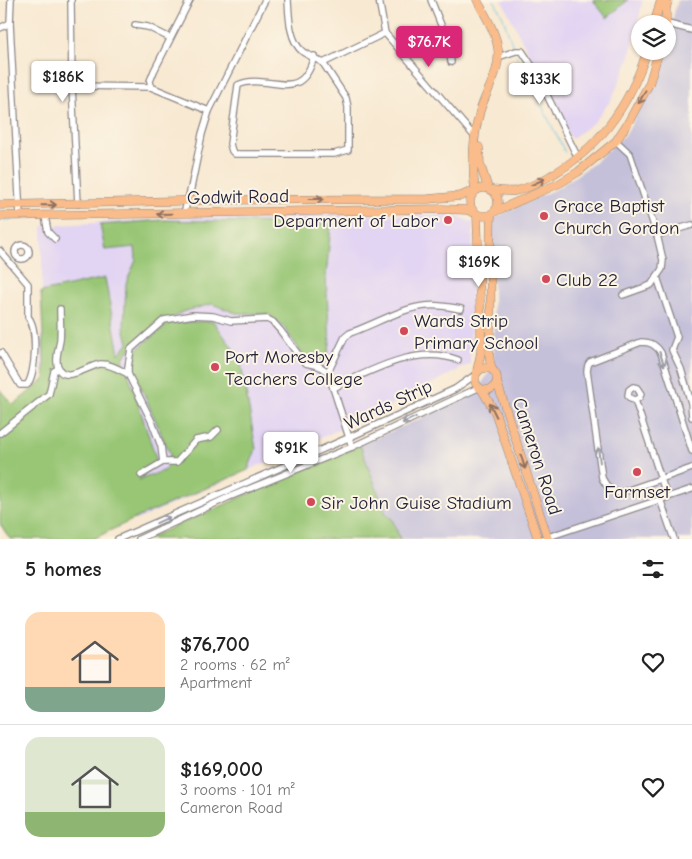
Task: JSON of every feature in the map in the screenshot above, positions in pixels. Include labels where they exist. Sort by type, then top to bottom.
[{"type":"main road","points":[[474,192],[475,136],[480,110],[493,79],[498,57],[495,39],[477,0]]},
{"type":"main road","points":[[656,15],[661,0]]},
{"type":"main road","points":[[666,15],[668,0]]},
{"type":"main road","points":[[475,136],[479,143],[480,164],[490,189],[495,192],[498,200],[493,213],[490,246],[490,331],[488,352],[492,369],[497,376],[492,388],[480,389],[475,383],[481,352],[482,326],[476,214],[470,206],[471,197],[480,188],[490,189],[516,191],[559,171],[578,158],[608,129],[636,82],[644,60]]},
{"type":"main road","points":[[476,214],[485,216],[560,183],[578,172],[616,141],[649,84],[656,60]]},
{"type":"main road","name":"Godwit Road","points":[[0,205],[220,200],[428,199],[456,197],[474,192]]},
{"type":"main road","name":"Godwit Road","points":[[0,216],[443,209],[467,210],[476,214]]},
{"type":"main road","points":[[476,373],[484,367],[492,369]]},
{"type":"main road","name":"Cameron Road","points":[[496,382],[544,538]]},
{"type":"main road","name":"Cameron Road","points":[[480,389],[495,412],[544,538]]},
{"type":"street","points":[[11,0],[10,23],[20,216]]},
{"type":"street","points":[[71,0],[72,86],[78,204]]},
{"type":"street","points":[[151,87],[152,77],[190,0]]},
{"type":"street","points":[[184,213],[209,111],[265,0]]},
{"type":"street","points":[[288,0],[295,43],[303,52],[314,56],[323,63],[346,98],[348,107],[348,150],[334,154],[235,154],[232,152],[230,144],[238,85],[245,82],[297,84],[305,78],[311,69],[314,56]]},
{"type":"street","points":[[379,0],[385,33],[475,136]]},
{"type":"street","points":[[431,0],[447,38],[451,62]]},
{"type":"street","points":[[0,28],[10,23]]},
{"type":"street","points":[[136,25],[148,27],[170,38]]},
{"type":"street","points":[[676,26],[692,30]]},
{"type":"street","points":[[323,63],[385,33]]},
{"type":"street","points":[[498,57],[522,51],[534,69],[578,158]]},
{"type":"street","points":[[72,86],[151,87],[209,111]]},
{"type":"street","points":[[616,141],[630,154],[657,235],[663,260],[662,270],[650,285],[623,295]]},
{"type":"street","points":[[45,216],[48,232],[55,239]]},
{"type":"street","points":[[657,235],[692,225]]},
{"type":"street","points":[[10,262],[15,256],[14,252],[20,245],[25,246],[29,251],[26,262],[15,256]]},
{"type":"street","points":[[0,251],[28,284],[28,317],[32,321],[34,336],[34,363],[31,380],[27,385],[20,385],[1,353]]},
{"type":"street","points":[[657,277],[677,337],[672,350],[692,403],[692,417]]},
{"type":"street","points":[[328,372],[345,337],[350,333],[412,308],[442,306],[461,309]]},
{"type":"street","points":[[60,309],[60,339],[57,362],[59,368],[64,373],[74,374],[95,365],[103,364],[128,374]]},
{"type":"street","points":[[163,462],[161,446],[152,422],[128,374],[130,349],[164,320],[193,315],[213,316],[231,321],[267,320],[273,322],[306,363],[320,366],[328,372],[352,447]]},
{"type":"street","points":[[692,451],[661,353],[656,346],[648,342],[641,342],[590,362],[587,371],[602,478],[607,487],[613,492],[620,493],[692,468]]},
{"type":"street","points":[[333,388],[397,361],[423,354],[444,355],[458,360]]},
{"type":"street","points":[[0,433],[49,394],[54,371],[59,368]]},
{"type":"street","name":"Wards Strip","points":[[118,539],[314,454],[455,389],[466,383],[476,373]]},
{"type":"street","name":"Wards Strip","points":[[139,539],[229,497],[352,447],[480,389]]},
{"type":"street","points":[[635,400],[667,497]]},
{"type":"street","points":[[140,475],[163,462],[177,462],[187,453],[196,440],[211,437],[218,430]]},
{"type":"street","points":[[307,439],[314,454]]},
{"type":"street","points":[[544,538],[692,489]]},
{"type":"street","points":[[660,499],[674,539]]},
{"type":"shaded area","points":[[502,0],[643,0],[640,15],[631,15],[631,51],[629,60],[611,100],[594,122],[571,139]]},
{"type":"shaded area","points":[[678,0],[692,0],[692,539],[395,539],[360,445],[475,395],[494,364],[492,219],[558,188],[593,164],[627,133],[654,80],[660,60],[676,60],[676,15],[674,15]]},
{"type":"shaded area","name":"Port Moresby Teachers College","points":[[242,214],[456,215],[473,223],[470,364],[369,416],[135,521],[112,465],[45,365],[42,375],[42,226]]},
{"type":"green space","points":[[593,0],[628,0],[607,18]]},
{"type":"green space","name":"Port Moresby Teachers College","points":[[163,220],[331,224],[326,277],[330,344],[326,362],[303,355],[283,326],[267,314],[236,313],[212,304],[182,312],[139,338],[123,358],[157,461],[139,480],[165,470],[170,454],[134,371],[135,351],[169,323],[213,321],[240,358],[256,449],[248,470],[93,539],[10,539],[0,524],[0,390],[13,405],[45,379],[41,292],[105,278],[119,354],[128,343],[124,327],[126,283],[136,260],[135,247],[105,250],[100,225]]},
{"type":"green space","name":"Sir John Guise Stadium","points":[[360,445],[386,514],[392,519],[400,539],[146,539]]},
{"type":"waterway","points":[[494,0],[503,17],[513,47]]},
{"type":"waterway","points":[[516,55],[565,152]]},
{"type":"waterway","points":[[0,220],[13,220]]},
{"type":"place","name":"Grace Baptist Church Gordon","points":[[544,216]]},
{"type":"place","name":"Deparment of Labor","points":[[448,220]]},
{"type":"place","name":"Club 22","points":[[546,279]]},
{"type":"place","name":"Wards Strip Primary School","points":[[404,331]]},
{"type":"place","name":"Port Moresby Teachers College","points":[[215,367]]},
{"type":"place","name":"Farmset","points":[[637,472]]},
{"type":"place","name":"Sir John Guise Stadium","points":[[311,502]]}]
